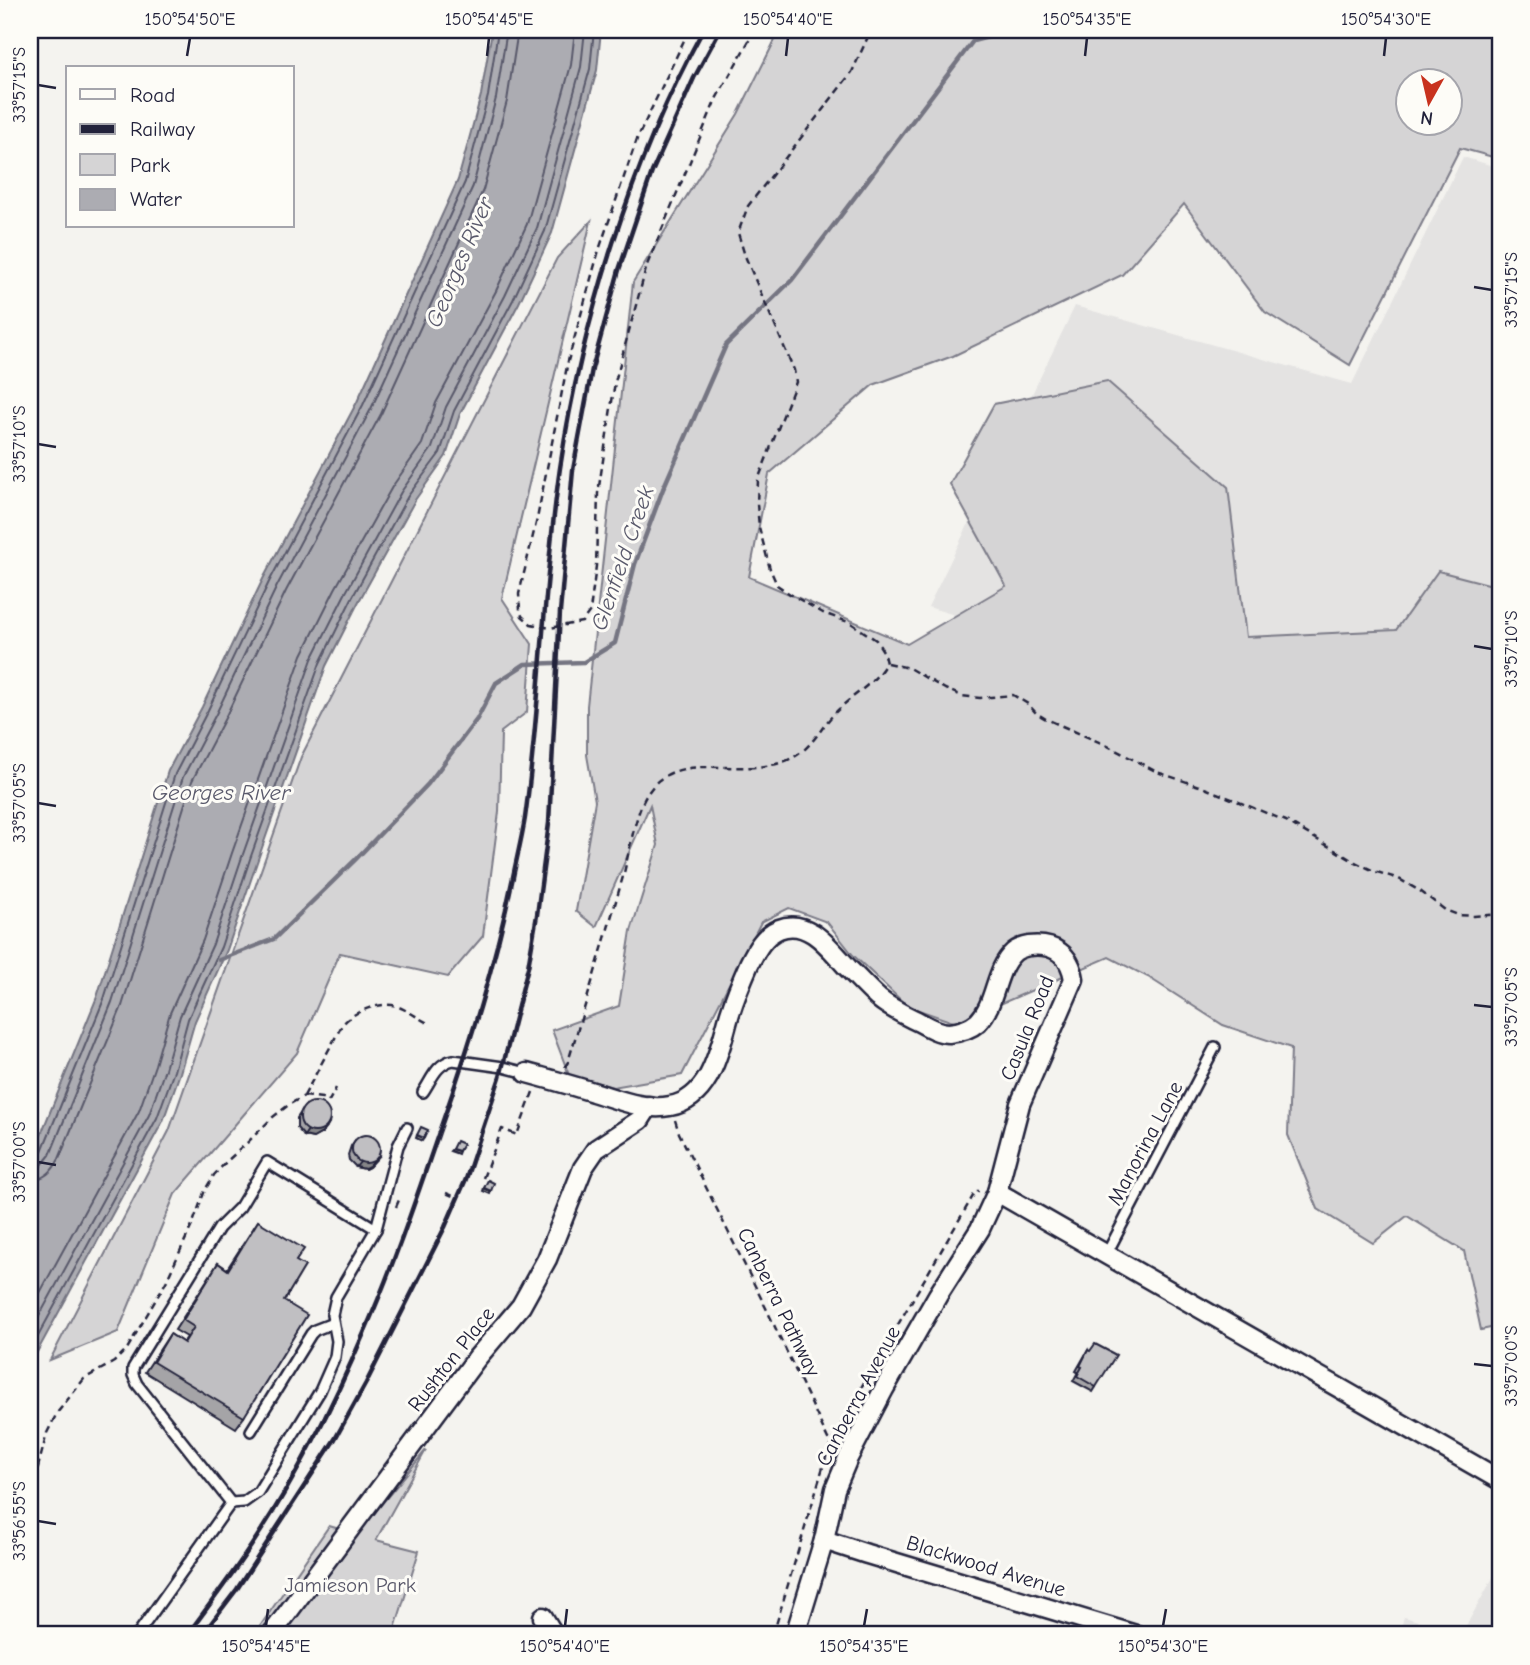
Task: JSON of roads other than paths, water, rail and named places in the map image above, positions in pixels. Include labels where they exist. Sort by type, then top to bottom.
[{"type":"street","name":"Casula Road","points":[[649,1106],[671,1106],[689,1098],[701,1087],[712,1072],[730,1012],[748,966],[761,943],[779,929],[801,928],[814,933],[880,999],[901,1014],[943,1033],[967,1029],[977,1022],[985,1012],[1001,972],[1012,954],[1020,948],[1042,945],[1066,957],[1072,967],[1073,979],[1020,1104],[997,1192]]},
{"type":"street","points":[[531,1080],[649,1106]]},
{"type":"street","name":"Rushton Place","points":[[271,1635],[477,1358],[521,1306],[547,1258],[583,1168],[596,1149],[640,1120],[649,1106]]},
{"type":"street","points":[[997,1192],[1500,1480]]},
{"type":"street","name":"Canberra Avenue","points":[[795,1635],[824,1540],[835,1489],[848,1458],[938,1295],[980,1229],[997,1192]]},
{"type":"street","name":"Blackwood Avenue","points":[[824,1540],[1136,1635]]},
{"type":"street","points":[[543,1617],[554,1635]]},
{"type":"lane","name":"Manorina Lane","points":[[1106,1255],[1215,1047]]},
{"type":"lane","points":[[423,1092],[438,1067],[453,1060],[503,1067],[531,1080]]},
{"type":"lane","points":[[231,1503],[244,1502],[258,1492],[320,1391],[337,1349],[332,1315],[337,1297],[376,1229],[398,1146],[407,1128]]},
{"type":"lane","points":[[231,1503],[137,1384],[133,1368],[219,1228],[240,1207],[267,1162],[376,1229]]},
{"type":"lane","points":[[251,1431],[311,1334],[333,1323]]},
{"type":"lane","points":[[137,1635],[231,1503]]},
{"type":"water","name":"Georges River","points":[[492,30],[601,30],[597,70],[552,233],[519,303],[460,414],[446,456],[415,500],[326,666],[227,950],[195,1021],[163,1121],[36,1354],[30,1360],[30,1158],[97,997],[168,771],[263,579],[357,402],[458,180],[481,95]]},
{"type":"waterway","name":"Glenfield Creek","points":[[219,960],[274,939],[355,860],[428,784],[477,719],[496,683],[525,664],[584,662],[615,643],[635,564],[663,489],[726,345],[792,280],[973,41],[1015,30]]},
{"type":"railway","points":[[187,1635],[272,1513],[341,1385],[394,1258],[471,1037],[498,942],[525,818],[554,512],[582,356],[596,299],[632,187],[677,80],[703,30]]},
{"type":"railway","points":[[202,1635],[237,1589],[335,1439],[366,1383],[445,1227],[466,1179],[500,1077],[528,967],[549,823],[560,612],[573,470],[592,369],[619,270],[652,172],[694,78],[720,30]]},
{"type":"park label","name":"Jamieson Park","points":[[350,1585]]}]
